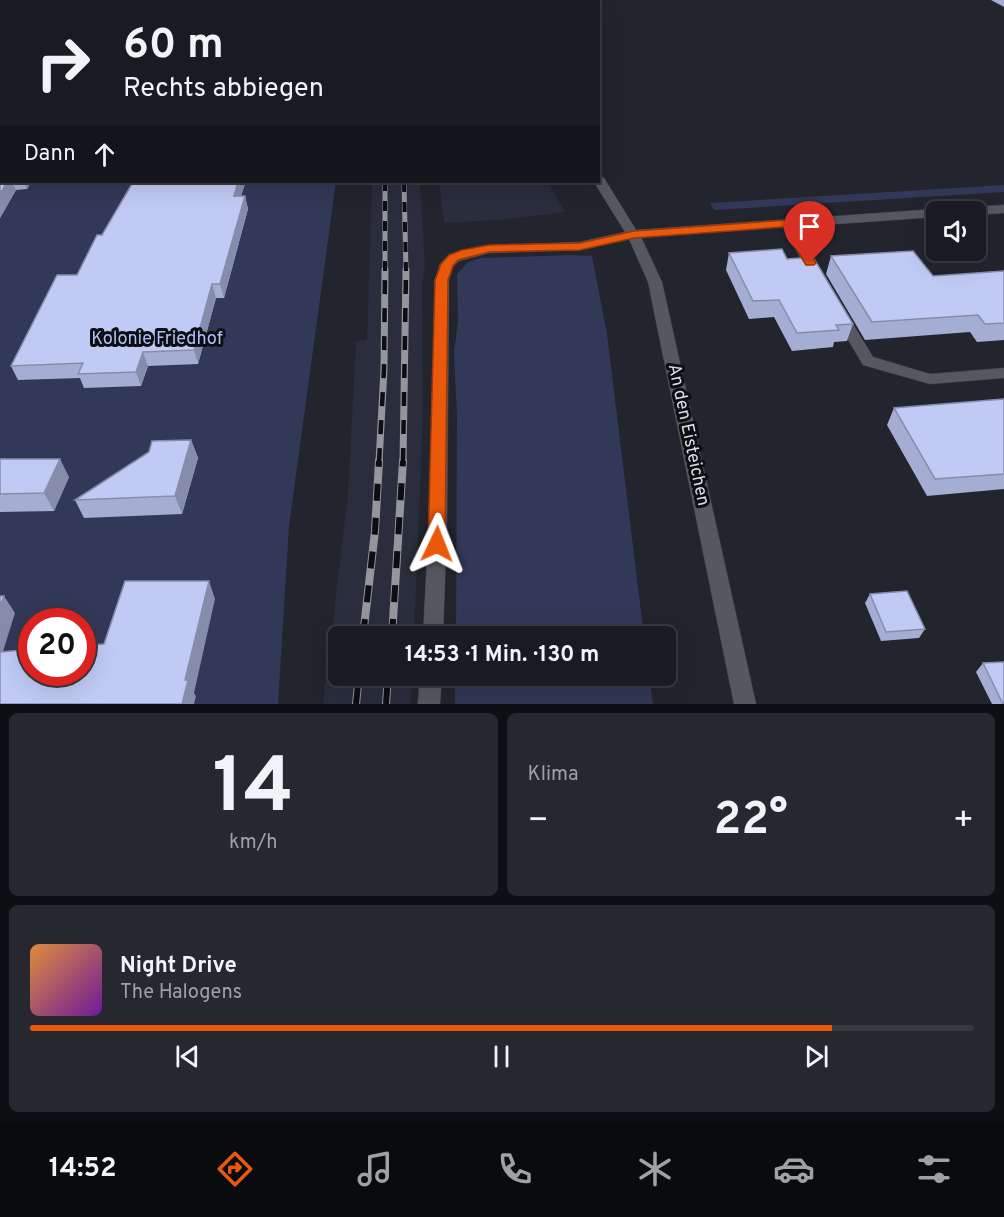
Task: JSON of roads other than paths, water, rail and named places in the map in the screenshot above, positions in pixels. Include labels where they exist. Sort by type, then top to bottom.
[{"type":"street","name":"An den Eisteichen","points":[[600,181],[634,234],[649,263],[655,282],[745,704]]},
{"type":"street","points":[[986,210],[1004,209]]},
{"type":"street","points":[[433,626],[443,272],[454,258],[473,251],[580,246],[634,234],[926,214]]},
{"type":"street","points":[[787,223],[868,361],[930,379],[1004,373]]},
{"type":"street","points":[[429,704],[430,686]]},
{"type":"railway","points":[[385,183],[385,270]]},
{"type":"railway","points":[[404,183],[406,271]]},
{"type":"railway","points":[[379,462],[384,369],[385,270]]},
{"type":"railway","points":[[403,462],[406,271]]},
{"type":"railway","points":[[364,626],[375,531],[379,461]]},
{"type":"railway","points":[[393,626],[403,461]]},
{"type":"railway","points":[[356,704],[358,686]]},
{"type":"railway","points":[[386,704],[387,686]]},
{"type":"park label","name":"Kolonie Friedhof","points":[[157,339]]}]
